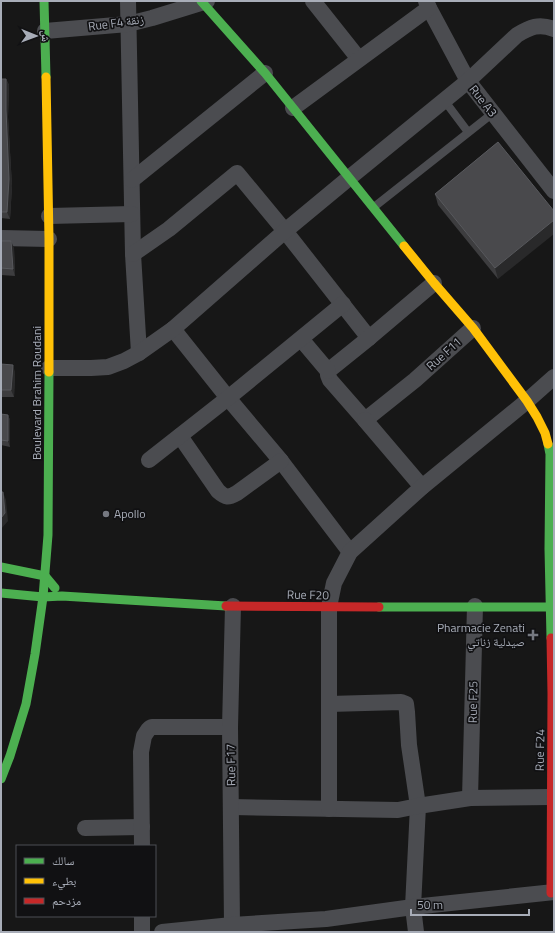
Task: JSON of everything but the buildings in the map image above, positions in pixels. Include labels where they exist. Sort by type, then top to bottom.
[{"type":"street","name":"Boulevard Brahim Roudani","points":[[1,779],[10,756],[26,704],[44,597],[48,535],[49,216],[44,1]]},
{"type":"street","points":[[128,1],[133,254],[140,353]]},
{"type":"street","points":[[313,1],[359,59]]},
{"type":"street","name":"Rue F4 زنقة","points":[[45,31],[128,24],[203,2]]},
{"type":"street","name":"Rue F24","points":[[203,2],[265,73],[434,283],[473,328],[527,401],[545,433],[550,454],[549,549],[553,607],[551,797],[553,824],[553,892]]},
{"type":"street","points":[[293,108],[359,59],[427,4]]},
{"type":"street","name":"Rue A3","points":[[427,4],[468,81],[554,191]]},
{"type":"street","points":[[49,368],[108,367],[140,353],[173,329],[285,231],[468,81],[517,35],[526,29],[537,26],[547,26],[554,29]]},
{"type":"street","points":[[132,180],[265,73]]},
{"type":"street","points":[[133,254],[169,229],[237,173],[285,231],[369,338]]},
{"type":"street","points":[[49,216],[132,214]]},
{"type":"street","points":[[1,238],[49,240]]},
{"type":"street","points":[[328,371],[434,283]]},
{"type":"street","points":[[149,460],[343,304]]},
{"type":"street","name":"Rue F11","points":[[365,420],[415,380],[473,328]]},
{"type":"street","points":[[173,329],[281,461],[350,552]]},
{"type":"street","points":[[301,339],[328,371],[330,380],[422,487]]},
{"type":"street","points":[[329,809],[329,607],[334,583],[350,552],[422,487],[554,377]]},
{"type":"street","points":[[180,436],[223,496],[229,497],[237,494],[281,461]]},
{"type":"street","points":[[1,567],[45,576],[62,596]]},
{"type":"street","name":"Rue F20","points":[[1,593],[44,597],[62,596],[233,606],[553,607]]},
{"type":"street","name":"Rue F17","points":[[232,925],[230,727],[233,606]]},
{"type":"street","name":"Rue F25","points":[[470,798],[475,606]]},
{"type":"street","points":[[329,704],[401,702],[406,704],[409,745],[418,806],[413,907],[416,932]]},
{"type":"street","points":[[142,845],[141,752],[144,736],[148,730],[152,727],[164,726],[230,727]]},
{"type":"street","points":[[232,807],[398,810],[470,798],[551,797]]},
{"type":"street","points":[[85,828],[142,827]]},
{"type":"street","points":[[162,932],[232,925],[327,925],[413,907],[553,892]]},
{"type":"street","points":[[142,917],[142,932]]},
{"type":"lane","points":[[444,100],[468,132]]},
{"type":"lane","points":[[373,207],[493,113]]},
{"type":"traffic: fast","points":[[44,1],[46,77]]},
{"type":"traffic: fast","points":[[201,1],[265,73],[404,246]]},
{"type":"traffic: fast","points":[[1,779],[10,756],[26,704],[43,597],[48,535],[49,372]]},
{"type":"traffic: fast","points":[[548,444],[550,454],[549,549],[551,638]]},
{"type":"traffic: fast","points":[[1,567],[45,576],[55,588]]},
{"type":"traffic: fast","points":[[1,593],[43,597],[62,596],[226,606]]},
{"type":"traffic: fast","points":[[379,607],[554,607]]},
{"type":"traffic: slow","points":[[46,77],[49,239],[49,372]]},
{"type":"traffic: slow","points":[[404,246],[473,328],[527,401],[545,433],[548,444]]},
{"type":"traffic: jam","points":[[226,606],[379,607]]},
{"type":"traffic: jam","points":[[551,638],[551,893]]},
{"type":"place","name":"Apollo","points":[[106,514]]},
{"type":"place","name":"Pharmacie Zenati صيدلية زناتي","points":[[533,635]]}]
